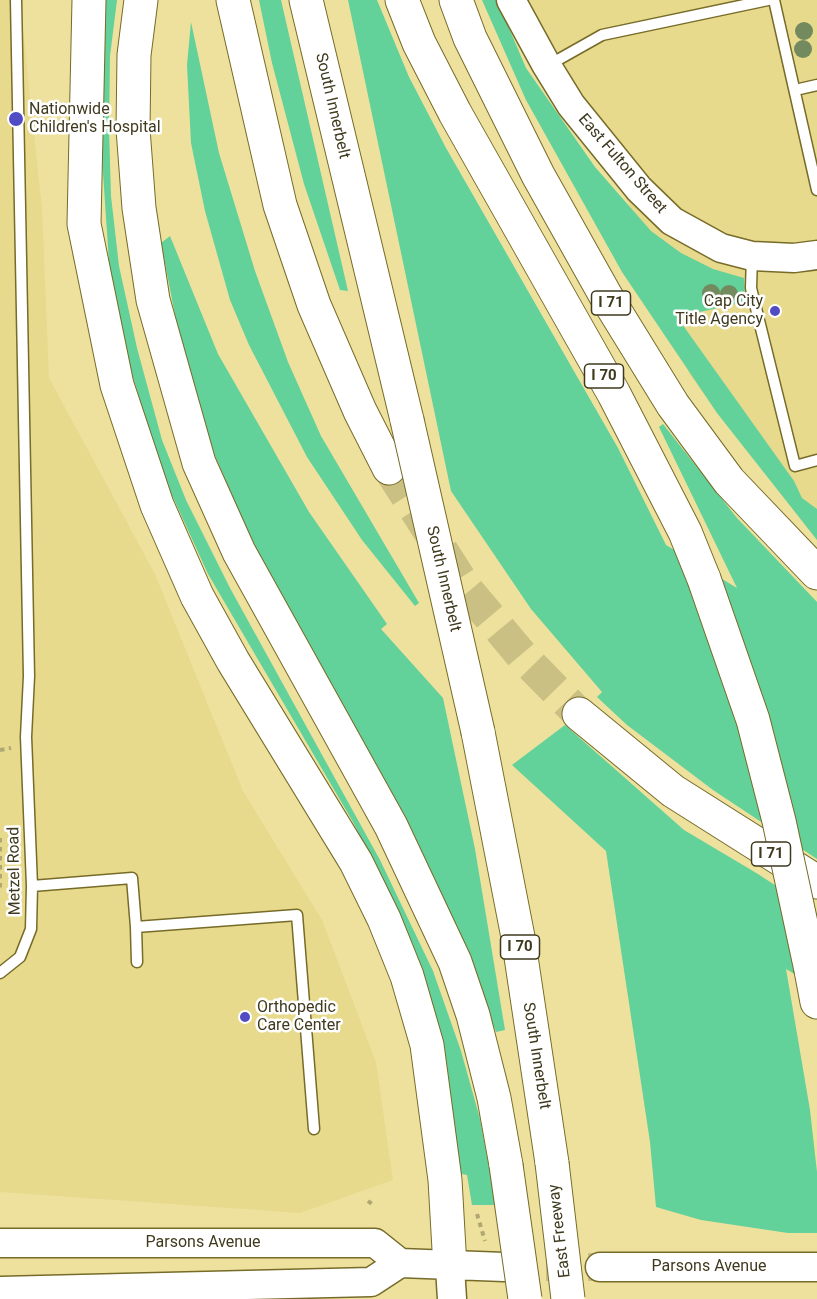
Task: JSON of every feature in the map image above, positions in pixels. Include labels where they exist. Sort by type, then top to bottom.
[{"type":"highway","points":[[89,0],[84,224],[117,385],[157,505],[198,596],[233,661],[356,862],[384,919],[407,976],[427,1045],[445,1180],[450,1267]]},
{"type":"highway","points":[[141,0],[134,55],[133,129],[139,208],[153,300],[199,463],[239,552],[390,826],[455,962],[473,1015],[492,1088],[506,1165],[525,1299]]},
{"type":"highway","points":[[233,0],[280,205],[314,304],[360,411],[389,468]]},
{"type":"highway","name":"South Innerbelt","points":[[306,0],[407,420],[478,732],[518,937],[552,1163]]},
{"type":"highway","name":"I 70","points":[[402,0],[419,43],[455,112],[614,394],[685,532],[704,579],[753,720],[779,821],[817,1002]]},
{"type":"highway","name":"I 71","points":[[456,0],[470,38],[538,175],[608,298],[673,405],[729,481],[817,573]]},
{"type":"highway","name":"I 71","points":[[579,714],[673,791],[817,882]]},
{"type":"highway","name":"East Freeway","points":[[552,1163],[568,1299]]},
{"type":"street","name":"East Fulton Street","points":[[512,0],[547,66],[603,147],[639,189],[672,221],[721,248],[752,256],[794,258],[817,255]]},
{"type":"street","name":"Parsons Avenue","points":[[0,1243],[375,1243],[400,1263]]},
{"type":"street","points":[[0,1291],[371,1282],[400,1263],[450,1267],[504,1267]]},
{"type":"street","points":[[450,1267],[452,1299]]},
{"type":"street","name":"Parsons Avenue","points":[[600,1267],[817,1267]]},
{"type":"lane","name":"Metzel Road","points":[[0,973],[20,957],[31,929],[33,886],[26,737],[28,664],[16,0]]},
{"type":"lane","points":[[547,66],[602,35],[768,0]]},
{"type":"lane","points":[[774,0],[795,90],[811,140],[817,187]]},
{"type":"lane","points":[[795,90],[817,85]]},
{"type":"lane","points":[[752,256],[751,288],[795,466],[817,460]]},
{"type":"lane","points":[[33,886],[132,879],[137,962]]},
{"type":"lane","points":[[136,927],[297,915],[314,1129]]},
{"type":"path","points":[[0,750],[8,748]]},
{"type":"path","points":[[0,838],[0,892]]},
{"type":"shaded area","points":[[0,0],[20,0],[42,209],[49,378],[155,574],[243,791],[322,920],[376,1062],[393,1180],[300,1213],[0,1192]]},
{"type":"shaded area","points":[[511,0],[817,0],[817,527],[746,450],[689,374],[639,227],[603,147]]},
{"type":"green space","points":[[105,0],[117,0],[110,56],[109,128],[111,196],[119,266],[137,348],[162,440],[186,500],[230,588],[380,860],[433,971],[461,1051],[480,1119],[496,1205],[472,1205],[467,1175],[457,1173],[392,901],[353,822],[208,574],[171,493],[146,421],[128,360],[109,262],[102,158]]},
{"type":"green space","points":[[259,0],[281,0],[348,291],[340,290],[304,184],[272,63]]},
{"type":"green space","points":[[348,0],[377,0],[409,77],[446,148],[618,448],[666,545],[737,588],[659,427],[663,424],[737,518],[817,602],[817,859],[713,790],[627,725],[597,697],[602,692],[531,609],[451,491]]},
{"type":"green space","points":[[482,0],[497,0],[526,68],[595,167],[651,231],[681,253],[713,269],[744,278],[745,302],[677,317],[794,481],[802,498],[817,509],[817,540],[717,413],[622,272],[526,100]]},
{"type":"green space","points":[[191,22],[219,153],[255,271],[288,362],[321,436],[419,603],[415,606],[362,540],[307,457],[249,345],[230,300],[205,211],[191,143],[187,65]]},
{"type":"green space","points":[[170,236],[218,354],[309,512],[387,624],[381,629],[443,698],[475,849],[505,1030],[496,1032],[455,925],[393,800],[250,537],[206,435],[185,366],[161,243]]},
{"type":"green space","points":[[565,725],[684,830],[758,874],[817,913],[817,987],[786,969],[810,1110],[817,1172],[817,1233],[788,1233],[701,1220],[656,1207],[650,1142],[606,851],[512,765]]},
{"type":"tunnel","points":[[389,468],[467,590],[524,658],[579,714]]},
{"type":"tunnel","points":[[504,1267],[600,1267]]},
{"type":"place","name":"Nationwide Children's Hospital","points":[[16,119]]},
{"type":"place","name":"Cap City Title Agency","points":[[775,311]]},
{"type":"place","name":"Orthopedic Care Center","points":[[245,1017]]}]
